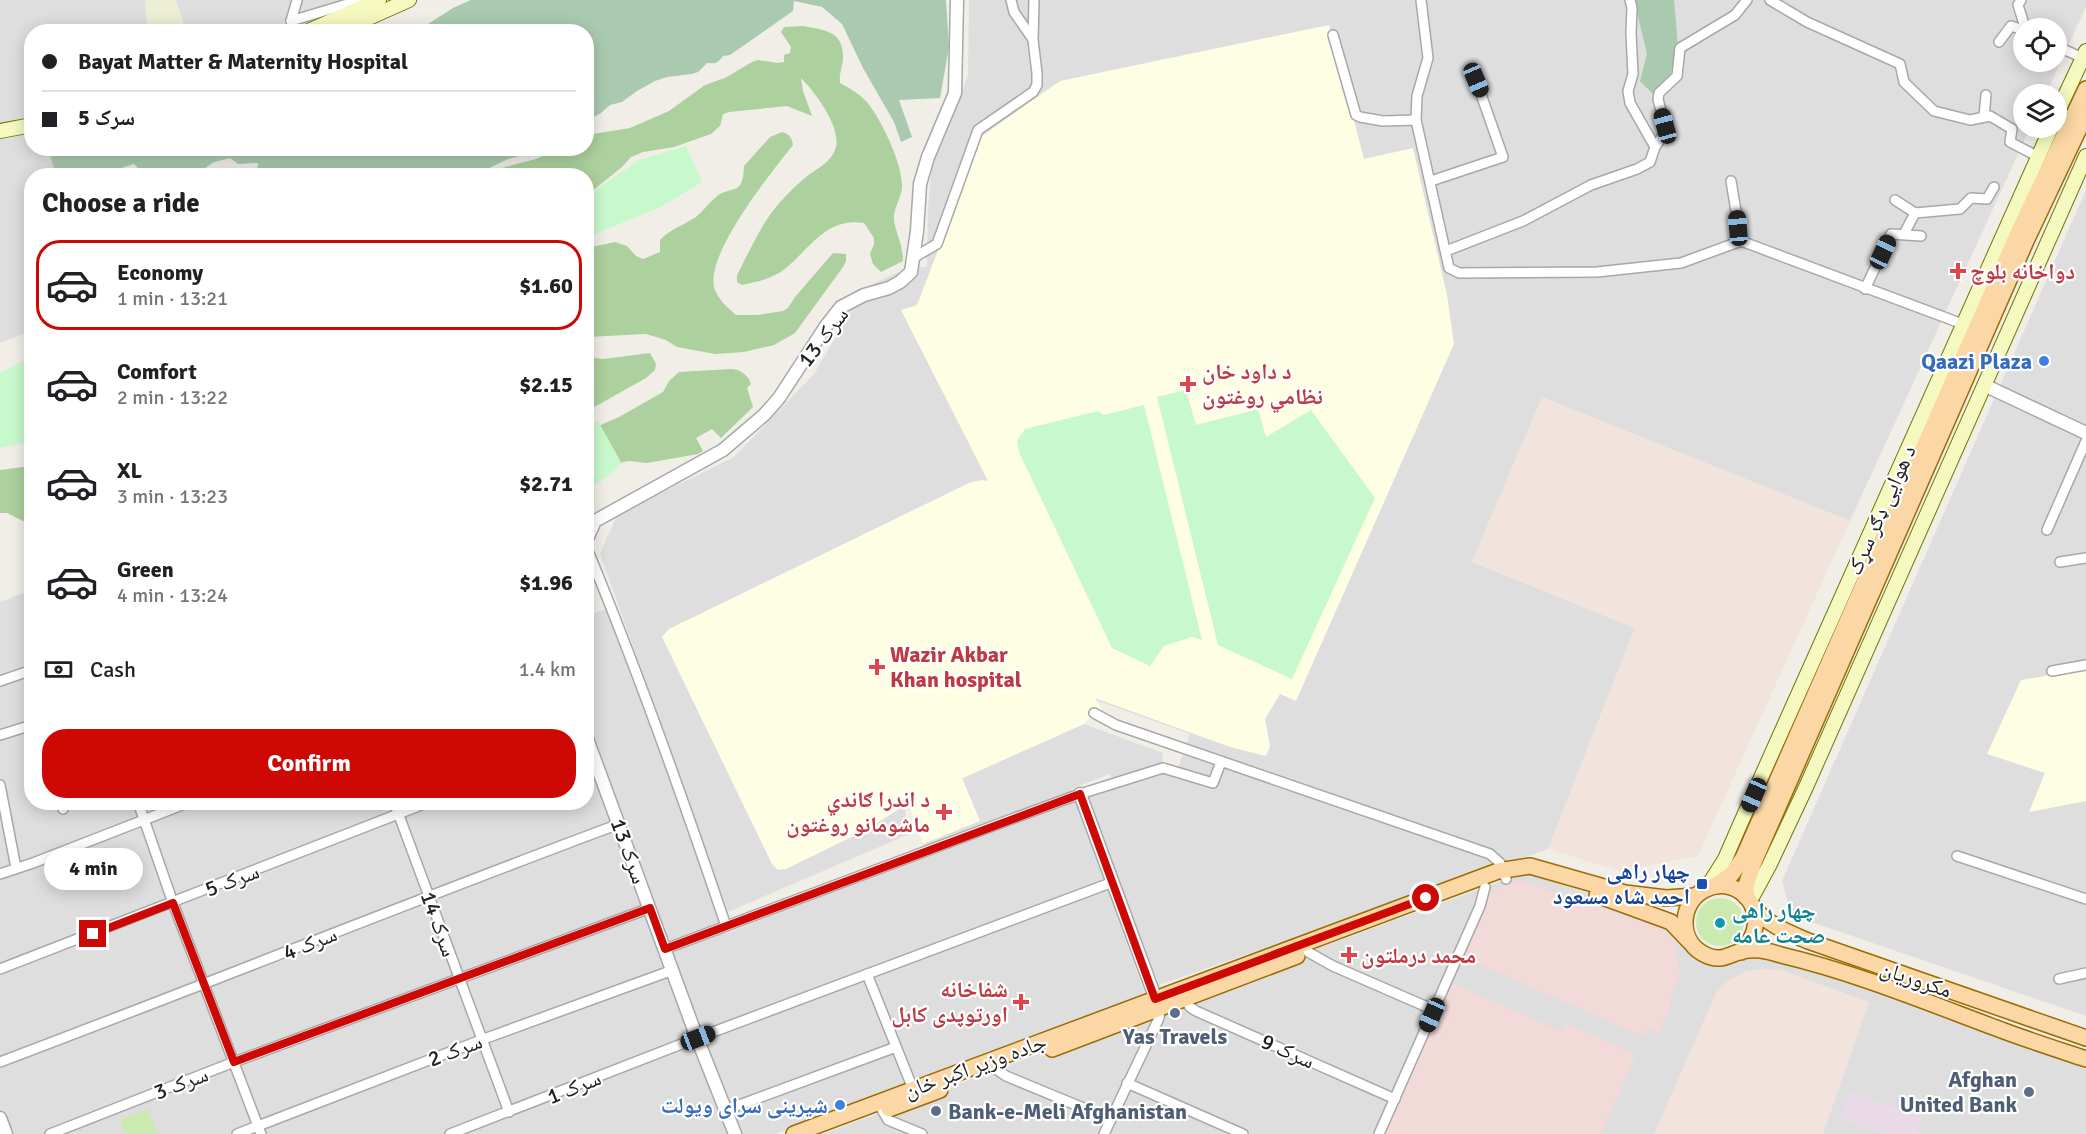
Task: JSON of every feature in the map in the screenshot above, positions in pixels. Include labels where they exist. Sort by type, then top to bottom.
[{"type":"main road","points":[[339,24],[379,0]]},
{"type":"main road","points":[[340,24],[409,0]]},
{"type":"main road","points":[[2067,91],[2084,55]]},
{"type":"main road","points":[[1969,327],[2018,233],[2086,89]]},
{"type":"main road","points":[[1740,952],[1750,943],[1755,932],[1757,919],[1746,885],[1754,862],[2026,241],[2086,114]]},
{"type":"main road","points":[[0,126],[24,123]]},
{"type":"main road","points":[[0,131],[24,124]]},
{"type":"main road","points":[[1689,941],[1684,917],[1688,906],[1705,891],[1732,874],[1743,858],[1969,327],[2046,138]]},
{"type":"main road","name":"د هوایی ډګر سړک","points":[[1750,902],[1769,866],[1877,628],[2086,156]]},
{"type":"main road","points":[[823,1134],[880,1107],[1530,866],[1625,893],[1666,898],[1726,886],[1737,890],[1750,902]]},
{"type":"main road","points":[[1306,948],[1485,887],[1504,875],[1533,875],[1671,922],[1703,954],[1712,957],[1722,958],[1749,950],[1804,960],[2086,1059]]},
{"type":"main road","name":"مکروریان","points":[[1750,902],[1762,918],[1808,941],[2086,1038]]},
{"type":"main road","name":"جاده وزیر اکبر خان","points":[[794,1134],[880,1107],[913,1089],[993,1065]]},
{"type":"street","points":[[297,0],[291,21],[361,0]]},
{"type":"street","name":"سرک 13","points":[[594,523],[723,450],[764,416],[779,398],[841,307],[864,295],[889,288],[911,272],[920,184],[928,158],[955,93],[957,0]]},
{"type":"street","points":[[1011,0],[1014,12],[1033,40]]},
{"type":"street","points":[[913,258],[936,244],[978,130],[1033,92],[1037,85],[1033,40],[1034,0]]},
{"type":"street","points":[[1421,0],[1428,58],[1417,96],[1416,120],[1449,268],[1460,273],[1597,272],[1681,263],[1741,241],[1969,327]]},
{"type":"street","points":[[1630,0],[1634,74],[1628,91],[1630,103],[1655,147]]},
{"type":"street","points":[[1446,251],[1523,221],[1591,185],[1637,170],[1650,162],[1655,147],[1666,131],[1658,99],[1659,93],[1677,76],[1680,48],[1736,15],[1747,0]]},
{"type":"street","points":[[1770,0],[1807,22],[1899,64],[1904,82],[1934,111],[1970,120],[1990,116],[2012,129],[2010,142],[2037,156]]},
{"type":"street","points":[[2021,0],[2018,5],[2022,18]]},
{"type":"street","points":[[326,9],[336,24]]},
{"type":"street","points":[[2000,42],[2011,26],[2013,27]]},
{"type":"street","points":[[1333,35],[1356,115],[1383,121],[1416,120]]},
{"type":"street","points":[[2067,50],[2084,55]]},
{"type":"street","points":[[1431,181],[1503,157],[1476,80]]},
{"type":"street","points":[[1984,116],[1986,95]]},
{"type":"street","points":[[1731,181],[1741,241]]},
{"type":"street","points":[[1895,200],[1915,213],[1962,208],[1971,198],[1987,199],[1994,187]]},
{"type":"street","points":[[1904,234],[1915,213]]},
{"type":"street","points":[[1865,289],[1891,234],[1921,236]]},
{"type":"street","points":[[1984,385],[2086,433]]},
{"type":"street","points":[[2047,530],[2086,441]]},
{"type":"street","points":[[2060,562],[2086,558]]},
{"type":"street","points":[[594,565],[664,744],[726,926]]},
{"type":"street","points":[[2052,671],[2086,665]]},
{"type":"street","points":[[0,681],[24,673]]},
{"type":"street","points":[[1095,713],[1116,725],[1490,854],[1500,863],[1504,875]]},
{"type":"street","points":[[0,735],[24,727]]},
{"type":"street","name":"سرک 13","points":[[594,758],[735,1134]]},
{"type":"street","points":[[665,949],[1080,794],[1163,768],[1213,783],[1221,762]]},
{"type":"street","points":[[0,785],[16,868]]},
{"type":"street","points":[[1080,794],[1158,1004],[1159,1018],[1104,1134]]},
{"type":"street","points":[[141,810],[173,903],[260,1130]]},
{"type":"street","points":[[0,874],[170,810]]},
{"type":"street","name":"سرک 14","points":[[397,810],[509,1112]]},
{"type":"street","name":"سرک 5","points":[[0,969],[409,810]]},
{"type":"street","name":"سرک 4","points":[[0,1062],[429,895],[619,824]]},
{"type":"street","points":[[1957,856],[2086,899]]},
{"type":"street","name":"سرک 1","points":[[450,1134],[1113,882]]},
{"type":"street","points":[[1379,1134],[1480,906],[1485,887]]},
{"type":"street","name":"سرک 3","points":[[50,1134],[234,1062],[650,908]]},
{"type":"street","points":[[1306,948],[1333,966],[1434,1010]]},
{"type":"street","name":"سرک 2","points":[[237,1134],[260,1130],[481,1040],[673,970]]},
{"type":"street","points":[[2059,979],[2086,973]]},
{"type":"street","points":[[867,974],[913,1089]]},
{"type":"street","name":"سرک 9","points":[[1182,994],[1196,1011],[1395,1099]]},
{"type":"street","points":[[726,1110],[896,1047]]},
{"type":"street","points":[[993,1065],[1110,1119]]},
{"type":"street","points":[[1127,1083],[1243,1134]]},
{"type":"street","points":[[880,1107],[888,1120],[922,1134]]},
{"type":"street","points":[[0,1118],[6,1134]]},
{"type":"shaded area","points":[[0,0],[354,0],[283,24],[24,24],[24,156],[50,156],[54,168],[24,168],[24,334],[0,343]]},
{"type":"shaded area","points":[[145,0],[176,0],[184,24],[147,24]]},
{"type":"shaded area","points":[[471,0],[946,0],[949,47],[940,98],[899,100],[912,137],[901,142],[894,122],[863,68],[842,24],[822,7],[794,1],[793,11],[730,55],[723,56],[716,63],[707,63],[698,72],[655,81],[622,102],[610,105],[594,117],[594,24],[428,24]]},
{"type":"shaded area","points":[[969,0],[2086,0],[2086,7],[2067,48],[2067,18],[2013,18],[2013,72],[2056,72],[2051,84],[2013,84],[2013,138],[2025,138],[1850,521],[1542,398],[1472,562],[1635,628],[1548,849],[1159,985],[1088,797],[1178,768],[1190,734],[1065,689],[904,789],[907,835],[728,912],[600,554],[617,515],[734,457],[814,374],[864,288],[896,273],[927,266],[928,207],[932,169],[968,76]]},
{"type":"shaded area","points":[[1634,0],[1674,0],[1678,46],[1670,76],[1653,94],[1640,81],[1647,54]]},
{"type":"shaded area","name":"د داود خان نظامي روغتون","points":[[1329,25],[1364,159],[1413,148],[1447,295],[1454,344],[1296,701],[1280,694],[1265,719],[1270,746],[1266,756],[1230,747],[1095,698],[1102,710],[1094,713],[1084,724],[962,778],[980,821],[923,844],[908,803],[868,829],[786,869],[778,870],[772,864],[662,637],[669,629],[969,483],[988,481],[901,310],[917,305],[982,136],[1060,81]]},
{"type":"shaded area","points":[[50,156],[520,156],[489,168],[257,168],[258,163],[238,164],[230,158],[214,162],[205,168],[138,168],[134,164],[122,168],[54,168]]},
{"type":"shaded area","points":[[2086,190],[2086,1016],[1791,915],[1782,881]]},
{"type":"shaded area","points":[[1542,397],[1850,521],[1698,856],[1619,871],[1548,849],[1635,628],[1472,562]]},
{"type":"shaded area","points":[[24,593],[24,810],[594,810],[594,613],[607,608],[669,762],[726,934],[921,856],[923,844],[908,803],[1084,724],[1163,753],[1162,762],[1113,781],[1110,774],[1071,789],[1145,994],[776,1134],[0,1134],[0,602]]},
{"type":"shaded area","points":[[2086,669],[2086,801],[2029,812],[2045,773],[1987,754],[2021,680]]},
{"type":"shaded area","points":[[1533,875],[1660,917],[1703,954],[1749,950],[2086,1059],[2086,1134],[823,1134],[1308,952],[1501,881]]},
{"type":"shaded area","points":[[1520,880],[1659,927],[1675,939],[1680,977],[1670,999],[1670,1008],[1658,1033],[1648,1028],[1644,1037],[1463,957],[1492,891]]},
{"type":"shaded area","points":[[1781,970],[1869,1002],[1823,1134],[1654,1134],[1716,993],[1728,981],[1747,971]]},
{"type":"shaded area","points":[[1451,983],[1561,1031],[1566,1023],[1636,1054],[1601,1134],[1384,1134]]},
{"type":"shaded area","points":[[1849,1092],[1923,1117],[1917,1134],[1883,1134],[1840,1119]]},
{"type":"green space","points":[[803,26],[826,31],[837,37],[843,59],[840,83],[867,102],[885,131],[901,178],[902,188],[894,220],[903,261],[881,272],[873,264],[870,254],[874,238],[864,223],[851,222],[820,235],[786,268],[776,274],[742,285],[737,282],[737,275],[768,218],[792,189],[827,161],[836,145],[836,135],[828,113],[801,78],[812,116],[787,106],[723,114],[720,126],[711,134],[674,147],[643,152],[631,157],[594,189],[594,168],[503,168],[543,156],[594,156],[594,134],[630,128],[669,111],[705,85],[725,78],[752,62],[758,60],[784,62],[784,55],[790,53],[791,47],[781,32],[784,27]]},
{"type":"green space","points":[[782,132],[790,136],[793,145],[741,215],[728,237],[714,275],[715,290],[724,304],[736,315],[783,311],[788,308],[833,253],[846,254],[843,267],[795,333],[774,345],[744,352],[715,354],[677,347],[666,340],[646,334],[594,337],[594,246],[615,242],[627,246],[636,256],[643,259],[660,252],[660,240],[664,236],[696,217],[722,193],[739,186],[744,166],[770,137]]},
{"type":"green space","points":[[686,146],[702,182],[659,208],[594,234],[594,191],[639,160]]},
{"type":"green space","points":[[650,353],[656,364],[655,370],[646,378],[594,407],[594,358],[603,359]]},
{"type":"green space","points":[[24,361],[24,443],[0,448],[0,373]]},
{"type":"green space","points":[[734,369],[740,371],[750,381],[751,384],[747,388],[753,407],[721,438],[712,429],[696,438],[703,451],[698,454],[647,463],[623,462],[594,475],[594,428],[619,417],[663,392],[669,381],[679,372]]},
{"type":"green space","points":[[1186,390],[1196,425],[1258,409],[1266,437],[1311,410],[1375,498],[1292,679],[1218,645],[1157,397]]},
{"type":"green space","points":[[1144,405],[1202,640],[1192,637],[1164,646],[1150,666],[1112,648],[1019,452],[1017,441],[1025,429],[1098,411],[1103,415]]},
{"type":"green space","points":[[598,421],[621,462],[611,474],[594,485],[594,423]]},
{"type":"green space","points":[[24,467],[24,522],[7,513],[0,513],[0,470]]},
{"type":"green space","points":[[1715,898],[1725,898],[1740,908],[1744,922],[1740,936],[1734,942],[1725,946],[1715,946],[1700,936],[1696,927],[1696,917],[1706,902]]},
{"type":"green space","points":[[148,1109],[158,1134],[126,1134],[120,1120]]},
{"type":"place","name":"دواخانه بلوچ","points":[[1958,271]]},
{"type":"place","name":"Qaazi Plaza","points":[[2044,361]]},
{"type":"place","name":"د داود خان نظامي روغتون","points":[[1188,384]]},
{"type":"place","name":"Wazir Akbar Khan hospital","points":[[877,667]]},
{"type":"place","name":"د اندرا ګاندي ماشومانو روغتون","points":[[944,812]]},
{"type":"place","name":"چهار راهی احمد شاه مسعود","points":[[1702,884]]},
{"type":"place","name":"چهار راهی صحت عامه","points":[[1720,923]]},
{"type":"place","name":"محمد درملتون","points":[[1349,955]]},
{"type":"place","name":"شفاخانه اورتوپدی کابل","points":[[1021,1002]]},
{"type":"place","name":"Yas Travels","points":[[1175,1013]]},
{"type":"place","name":"Afghan United Bank","points":[[2029,1092]]},
{"type":"place","name":"شیرینی سرای ویولت","points":[[840,1105]]},
{"type":"place","name":"Bank-e-Meli Afghanistan","points":[[936,1111]]},
{"type":"route","points":[[93,934],[173,903],[234,1062],[650,908],[665,949],[1080,794],[1155,999],[1426,898]]}]
